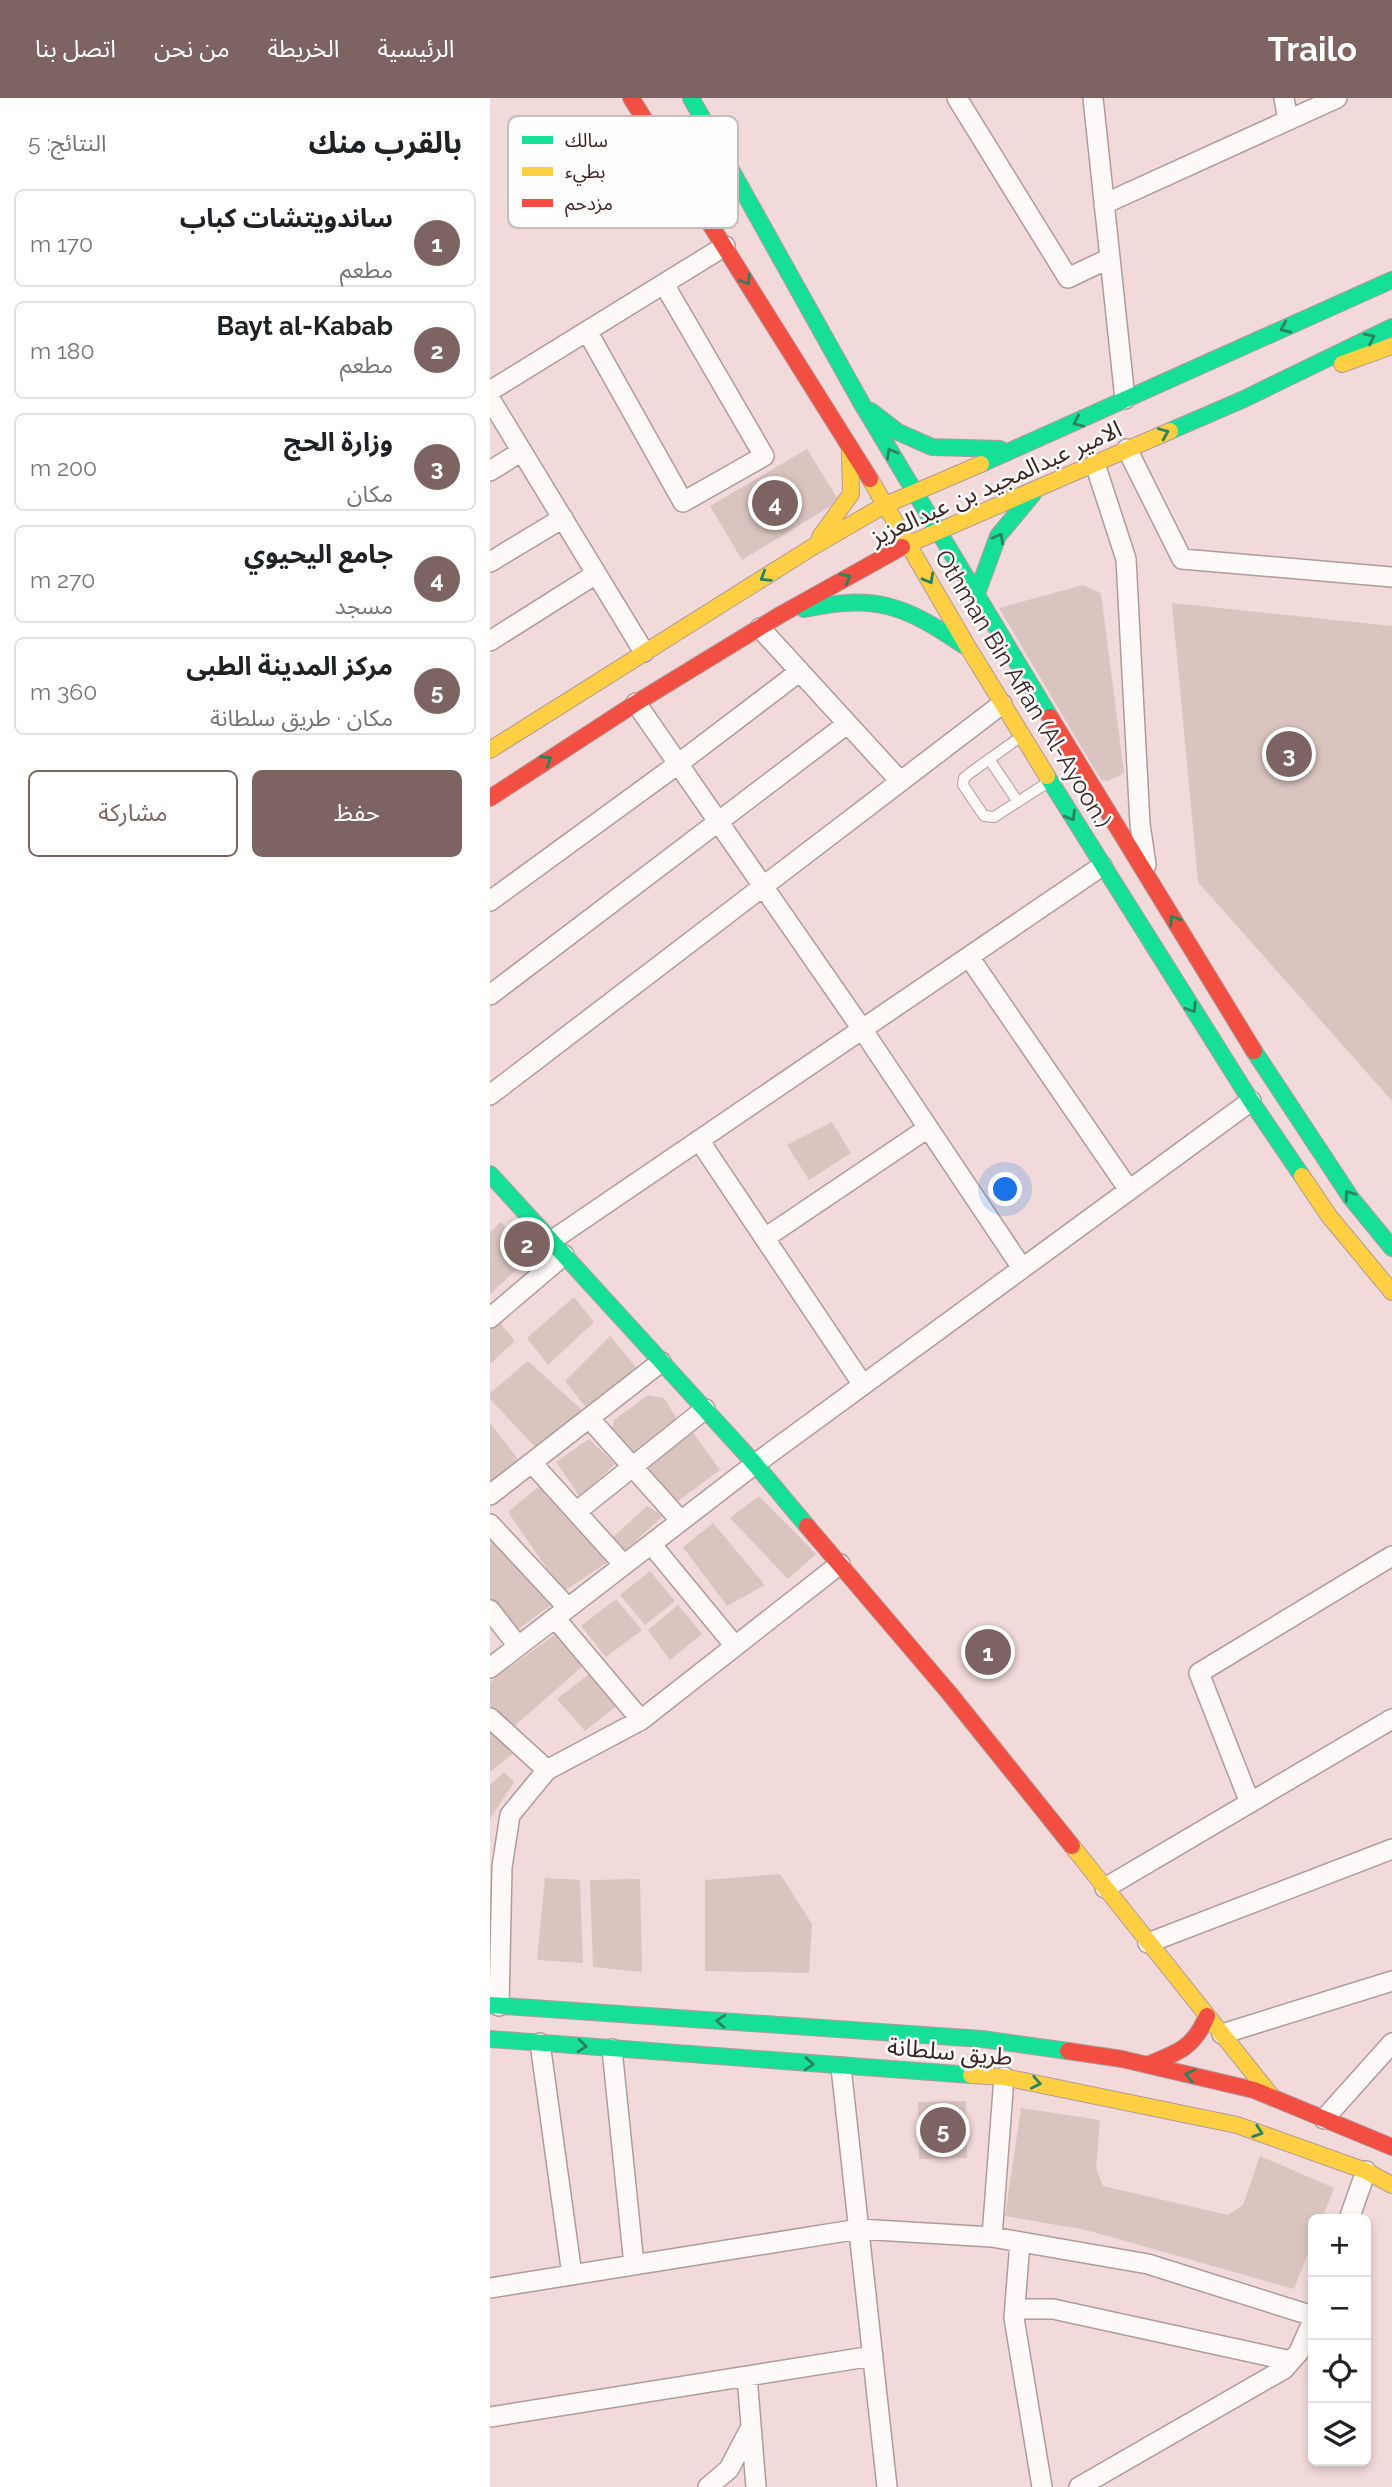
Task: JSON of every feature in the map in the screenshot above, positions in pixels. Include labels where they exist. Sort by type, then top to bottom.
[{"type":"main road","name":"Othman Bin Affan (Al-Ayoon.)","points":[[631,98],[642,116]]},
{"type":"main road","name":"Othman Bin Affan (Al-Ayoon.)","points":[[691,98],[701,116]]},
{"type":"main road","name":"Othman Bin Affan (Al-Ayoon.)","points":[[738,182],[937,532],[1277,1088],[1351,1198],[1392,1248]]},
{"type":"main road","name":"Othman Bin Affan (Al-Ayoon.)","points":[[713,228],[909,543],[1002,704],[1251,1101],[1329,1216],[1392,1292]]},
{"type":"main road","name":"الامير عبدالمجيد بن عبدالعزيز","points":[[490,750],[814,546],[885,505],[1392,280]]},
{"type":"main road","name":"الامير عبدالمجيد بن عبدالعزيز","points":[[490,798],[636,703],[780,615],[909,543],[1244,398],[1392,327]]},
{"type":"main road","points":[[1244,398],[1392,346]]},
{"type":"main road","points":[[862,404],[898,432],[932,447],[1014,449]]},
{"type":"main road","points":[[814,546],[850,494],[850,446]]},
{"type":"main road","points":[[976,596],[998,536],[1038,488]]},
{"type":"main road","points":[[780,615],[832,602],[888,604],[932,624],[969,649]]},
{"type":"main road","points":[[490,1174],[755,1464],[840,1564],[950,1694],[1273,2098]]},
{"type":"main road","name":"طريق سلطانة","points":[[495,2006],[982,2039],[1147,2065],[1254,2090],[1392,2147]]},
{"type":"main road","points":[[1147,2065],[1190,2046],[1201,2033],[1207,2016]]},
{"type":"main road","name":"طريق سلطانة","points":[[490,2039],[1004,2077],[1104,2095],[1237,2125],[1366,2171],[1392,2185]]},
{"type":"street","points":[[957,98],[1068,278],[1110,258]]},
{"type":"street","points":[[1093,98],[1125,399]]},
{"type":"street","points":[[1284,98],[1288,120]]},
{"type":"street","points":[[1104,204],[1337,98]]},
{"type":"street","points":[[490,391],[725,247]]},
{"type":"street","points":[[587,331],[683,502],[764,456],[664,284]]},
{"type":"street","points":[[490,399],[644,652]]},
{"type":"street","points":[[1127,449],[1182,559],[1392,577]]},
{"type":"street","points":[[490,471],[522,451]]},
{"type":"street","points":[[1095,464],[1126,559],[1140,824],[1147,876]]},
{"type":"street","points":[[490,562],[563,519]]},
{"type":"street","points":[[490,641],[596,573]]},
{"type":"street","points":[[760,628],[900,781]]},
{"type":"street","points":[[490,901],[799,672]]},
{"type":"street","points":[[636,703],[862,1029],[1023,1268]]},
{"type":"street","points":[[490,1095],[1002,704]]},
{"type":"street","points":[[490,995],[848,724]]},
{"type":"street","points":[[490,1318],[557,1248],[699,1140],[1102,866]]},
{"type":"street","points":[[969,957],[1129,1190]]},
{"type":"street","points":[[490,1668],[755,1464],[1251,1101]]},
{"type":"street","points":[[765,1238],[928,1128]]},
{"type":"street","points":[[699,1140],[863,1385]]},
{"type":"street","points":[[490,1495],[661,1362]]},
{"type":"street","points":[[576,1512],[705,1409]]},
{"type":"street","points":[[589,1418],[681,1521]]},
{"type":"street","points":[[532,1462],[624,1565]]},
{"type":"street","points":[[490,1524],[562,1613],[641,1720]]},
{"type":"street","points":[[651,1544],[735,1646]]},
{"type":"street","points":[[1250,1803],[1199,1673],[1392,1556]]},
{"type":"street","points":[[495,2006],[502,1867],[510,1815],[547,1770],[641,1720],[840,1564]]},
{"type":"street","points":[[490,1610],[518,1646]]},
{"type":"street","points":[[490,1718],[547,1770]]},
{"type":"street","points":[[1105,1888],[1392,1719]]},
{"type":"street","points":[[1149,1943],[1392,1849]]},
{"type":"street","points":[[1222,2034],[1392,1981]]},
{"type":"street","points":[[540,2043],[572,2275]]},
{"type":"street","points":[[1324,2119],[1392,2043]]},
{"type":"street","points":[[612,2049],[634,2265]]},
{"type":"street","points":[[841,2067],[887,2487]]},
{"type":"street","points":[[992,2237],[1004,2077]]},
{"type":"street","points":[[1351,2214],[1366,2171]]},
{"type":"street","points":[[490,2288],[859,2229],[992,2237],[1148,2264],[1308,2316]]},
{"type":"street","points":[[1020,2242],[1014,2318],[1042,2487]]},
{"type":"street","points":[[1015,2309],[1053,2309],[1291,2361]]},
{"type":"street","points":[[1079,2487],[1284,2369],[1299,2352],[1308,2330]]},
{"type":"street","points":[[490,2417],[873,2356]]},
{"type":"street","points":[[747,2376],[756,2487]]},
{"type":"street","points":[[708,2487],[729,2469],[751,2427]]},
{"type":"lane","points":[[1022,736],[964,778],[963,785],[984,816],[994,817],[1050,781]]},
{"type":"lane","points":[[989,759],[1018,802]]},
{"type":"building","points":[[807,449],[839,501],[742,560],[710,506]]},
{"type":"building","points":[[1083,585],[1101,593],[1124,773],[1108,781],[1101,780],[999,608]]},
{"type":"building","points":[[1172,603],[1392,626],[1392,1101],[1198,882]]},
{"type":"building","points":[[832,1122],[851,1153],[809,1180],[787,1145]]},
{"type":"building","points":[[501,1222],[530,1257],[490,1294],[490,1232]]},
{"type":"building","points":[[574,1297],[594,1322],[548,1365],[527,1338]]},
{"type":"building","points":[[497,1319],[515,1341],[490,1364],[490,1327]]},
{"type":"building","points":[[610,1336],[636,1367],[589,1411],[565,1381]]},
{"type":"building","points":[[528,1361],[582,1410],[538,1450],[490,1399],[490,1393]]},
{"type":"building","points":[[648,1395],[664,1398],[677,1419],[634,1456],[611,1435],[614,1420]]},
{"type":"building","points":[[490,1423],[518,1459],[490,1483]]},
{"type":"building","points":[[692,1431],[720,1470],[674,1504],[644,1463]]},
{"type":"building","points":[[589,1439],[615,1464],[580,1497],[556,1462]]},
{"type":"building","points":[[543,1483],[609,1561],[563,1592],[508,1512]]},
{"type":"building","points":[[759,1496],[816,1554],[788,1579],[730,1518]]},
{"type":"building","points":[[647,1506],[663,1516],[626,1550],[611,1539]]},
{"type":"building","points":[[713,1523],[765,1585],[727,1606],[683,1547]]},
{"type":"building","points":[[490,1529],[554,1603],[517,1630],[490,1599]]},
{"type":"building","points":[[650,1571],[675,1601],[645,1625],[620,1595]]},
{"type":"building","points":[[616,1599],[642,1630],[606,1657],[581,1626]]},
{"type":"building","points":[[678,1605],[702,1634],[670,1660],[648,1630]]},
{"type":"building","points":[[557,1633],[584,1665],[510,1730],[490,1707],[490,1682]]},
{"type":"building","points":[[593,1671],[620,1703],[585,1731],[557,1699]]},
{"type":"building","points":[[490,1728],[514,1753],[490,1772]]},
{"type":"building","points":[[504,1772],[514,1782],[490,1819],[490,1785]]},
{"type":"building","points":[[780,1874],[812,1924],[809,1973],[705,1971],[705,1880]]},
{"type":"building","points":[[545,1878],[580,1880],[583,1963],[537,1960]]},
{"type":"building","points":[[640,1879],[642,1972],[593,1967],[590,1880]]},
{"type":"building","points":[[966,2101],[967,2158],[919,2159],[918,2102]]},
{"type":"building","points":[[1021,2108],[1100,2120],[1096,2168],[1103,2186],[1228,2215],[1243,2205],[1260,2156],[1334,2188],[1324,2214],[1308,2214],[1308,2254],[1294,2289],[1086,2230],[1005,2216]]},
{"type":"traffic: fast","points":[[691,98],[701,116]]},
{"type":"traffic: fast","points":[[738,182],[862,404],[1050,717]]},
{"type":"traffic: fast","points":[[981,464],[1392,280]]},
{"type":"traffic: fast","points":[[1170,431],[1244,399],[1392,327]]},
{"type":"traffic: fast","points":[[871,411],[898,432],[932,447],[1000,449]]},
{"type":"traffic: fast","points":[[976,596],[998,536],[1033,494]]},
{"type":"traffic: fast","points":[[804,609],[851,603],[888,606],[923,620],[963,645]]},
{"type":"traffic: fast","points":[[1047,776],[1251,1101],[1302,1176]]},
{"type":"traffic: fast","points":[[1254,1051],[1351,1198],[1392,1248]]},
{"type":"traffic: fast","points":[[490,1174],[755,1464],[807,1526]]},
{"type":"traffic: fast","points":[[490,2005],[982,2039],[1068,2051]]},
{"type":"traffic: fast","points":[[490,2039],[971,2075]]},
{"type":"traffic: slow","points":[[1342,364],[1392,346]]},
{"type":"traffic: slow","points":[[902,547],[1170,431]]},
{"type":"traffic: slow","points":[[820,537],[851,494],[850,450]]},
{"type":"traffic: slow","points":[[490,750],[814,546],[885,505],[981,464]]},
{"type":"traffic: slow","points":[[870,479],[1047,776]]},
{"type":"traffic: slow","points":[[1302,1176],[1329,1216],[1392,1292]]},
{"type":"traffic: slow","points":[[1072,1846],[1273,2098]]},
{"type":"traffic: slow","points":[[971,2075],[1004,2077],[1237,2125],[1366,2171],[1392,2185]]},
{"type":"traffic: jam","points":[[631,98],[642,116]]},
{"type":"traffic: jam","points":[[713,228],[870,479]]},
{"type":"traffic: jam","points":[[490,798],[636,703],[780,615],[902,547]]},
{"type":"traffic: jam","points":[[1050,717],[1254,1051]]},
{"type":"traffic: jam","points":[[807,1526],[950,1694],[1072,1846]]},
{"type":"traffic: jam","points":[[1147,2065],[1183,2048],[1196,2035],[1207,2016]]},
{"type":"traffic: jam","points":[[1068,2051],[1122,2059],[1254,2090],[1392,2147]]},
{"type":"place","name":"جامع اليحيوي","points":[[775,503]]},
{"type":"place","name":"وزارة الحج","points":[[1289,754]]},
{"type":"place","name":"Bayt al-Kabab","points":[[527,1244]]},
{"type":"place","name":"ساندويتشات كباب","points":[[988,1652]]},
{"type":"place","name":"مرکز المدینة الطبی","points":[[943,2130]]}]
